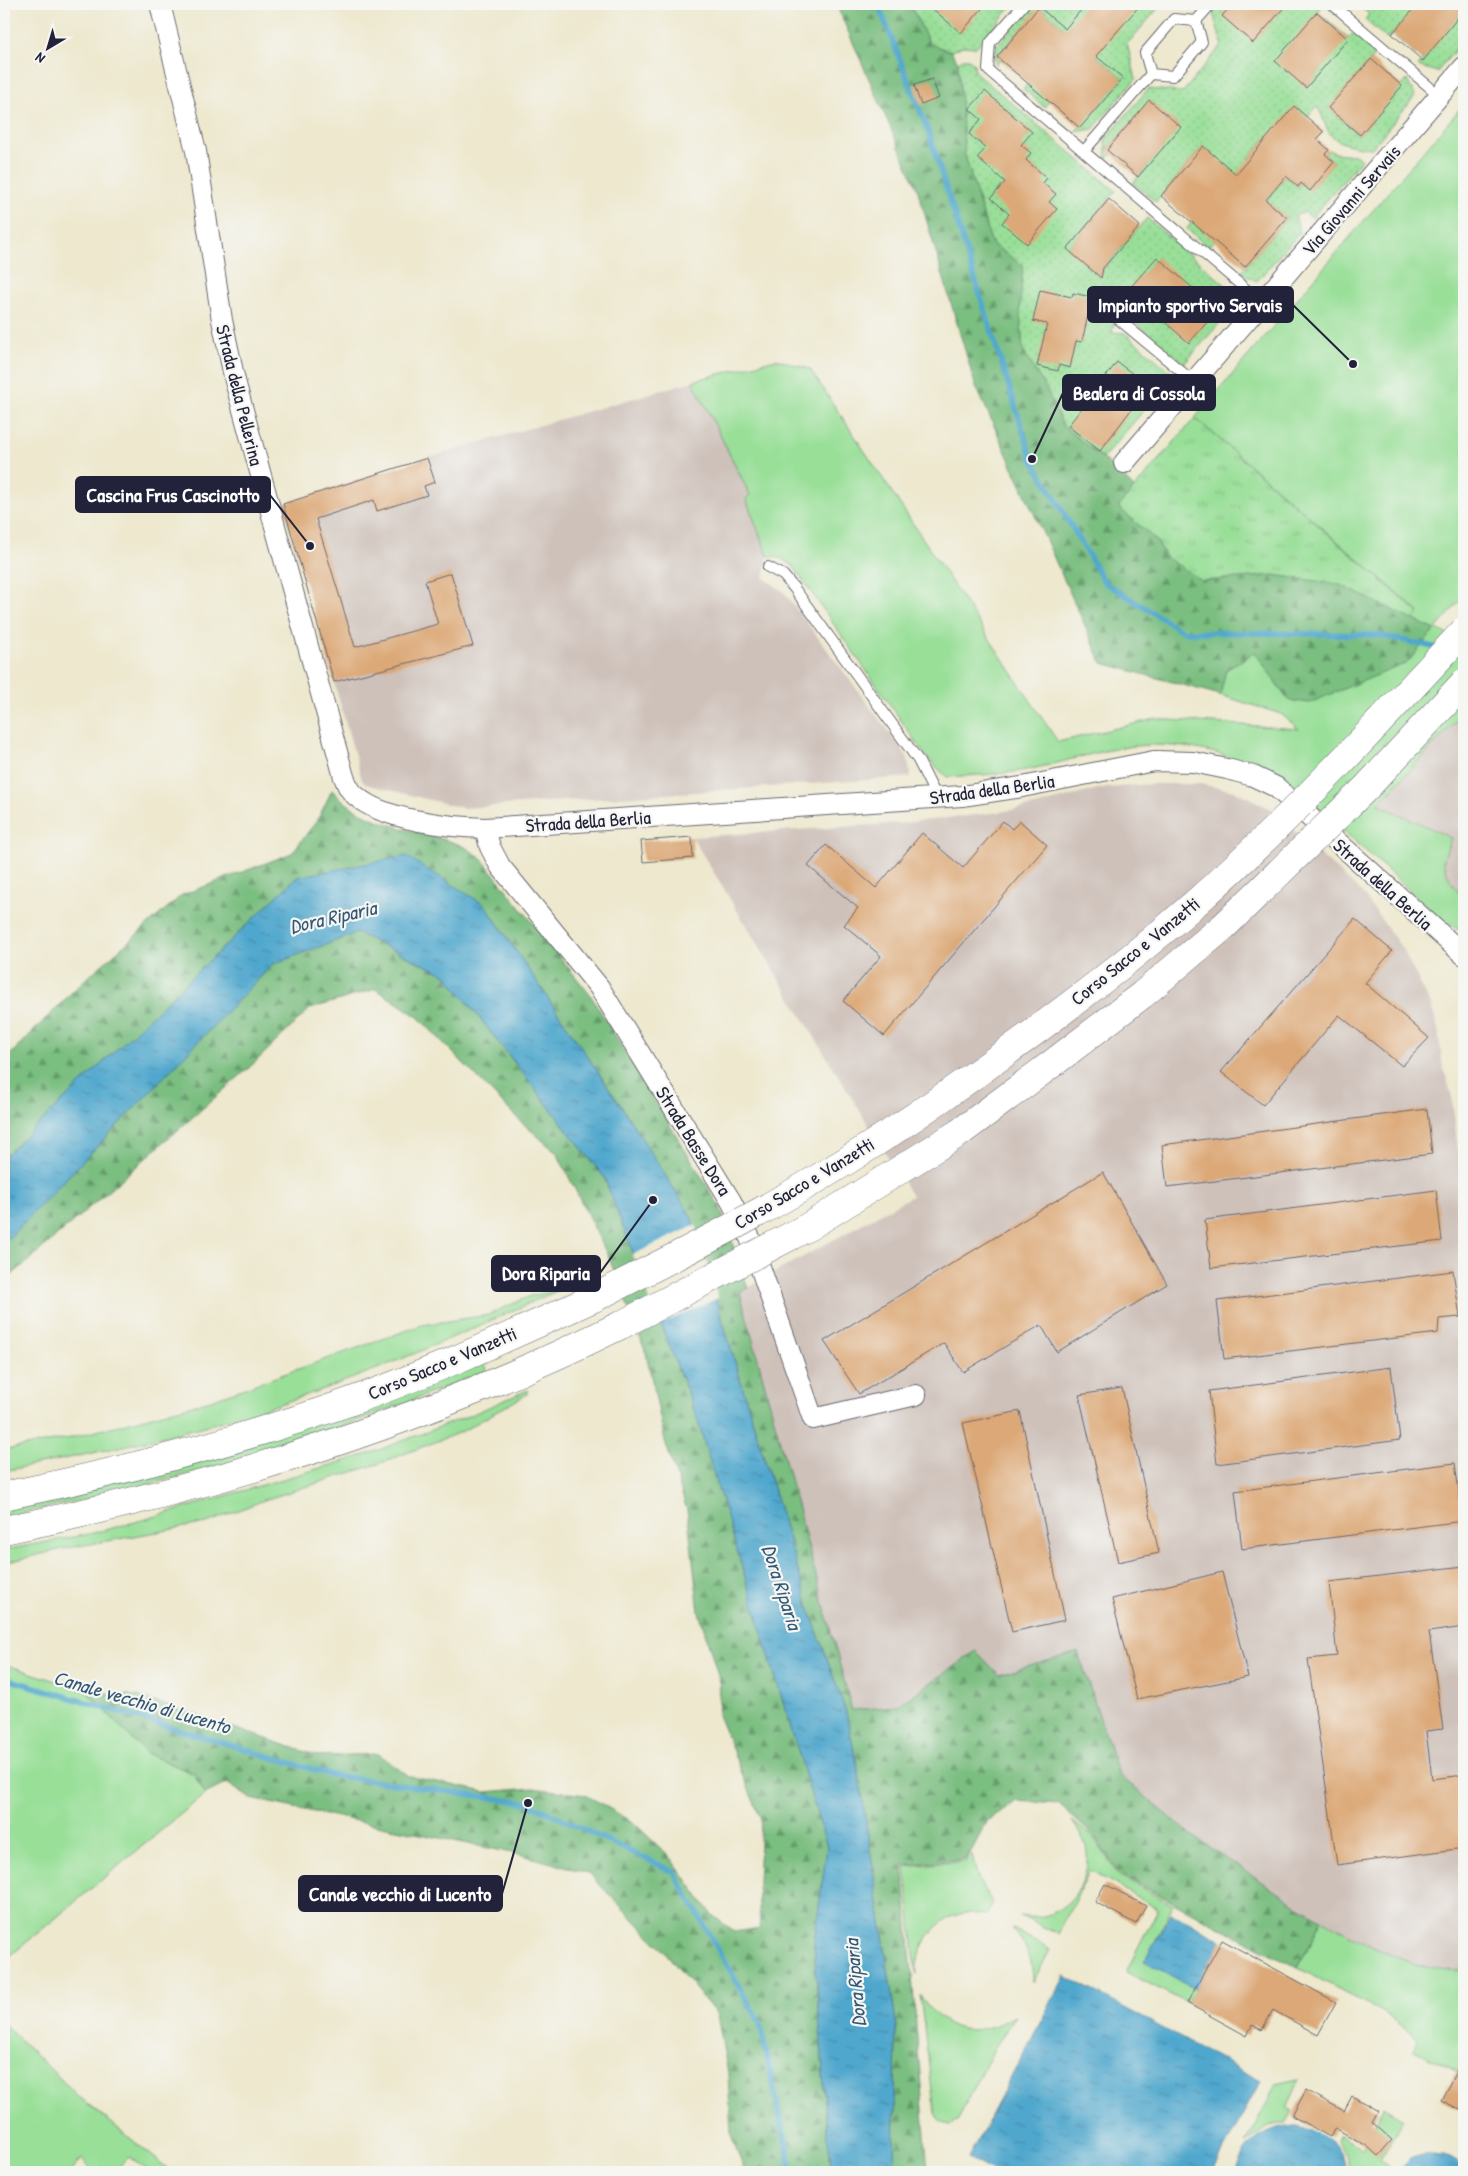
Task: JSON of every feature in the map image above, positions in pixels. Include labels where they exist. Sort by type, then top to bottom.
[{"type":"main road","name":"Corso Sacco e Vanzetti","points":[[4,1496],[90,1478],[222,1444],[350,1402],[475,1352],[596,1297],[770,1206],[928,1108],[1033,1033],[1117,968],[1184,912],[1275,830],[1337,769],[1464,631]]},
{"type":"main road","name":"Corso Sacco e Vanzetti","points":[[4,1530],[94,1512],[202,1484],[347,1440],[487,1387],[623,1324],[808,1227],[959,1133],[1053,1064],[1142,995],[1223,927],[1366,788],[1464,683]]},
{"type":"street","name":"Strada della Pellerina","points":[[160,4],[196,151],[222,320],[235,381],[348,788],[365,803],[390,813],[450,827]]},
{"type":"street","name":"Via Giovanni Servais","points":[[1124,463],[1464,67]]},
{"type":"street","name":"Strada della Berlia","points":[[450,827],[485,828],[937,798],[1022,787],[1154,761],[1193,762],[1252,776],[1276,787],[1464,955]]},
{"type":"street","name":"Strada Basse Dora","points":[[485,828],[490,847],[500,866],[600,987],[731,1201],[750,1238],[812,1419],[916,1395]]},
{"type":"lane","points":[[1024,4],[990,44],[988,70],[1262,303]]},
{"type":"lane","points":[[1196,21],[1211,4]]},
{"type":"lane","points":[[1332,4],[1440,96]]},
{"type":"lane","points":[[1151,74],[1145,52],[1174,19],[1196,21]]},
{"type":"lane","points":[[1151,74],[1174,76],[1202,42],[1196,21]]},
{"type":"lane","points":[[1084,151],[1151,74]]},
{"type":"lane","points":[[1117,318],[1194,382]]},
{"type":"lane","points":[[768,567],[783,575],[794,588],[918,760],[937,798]]},
{"type":"shaded area","points":[[693,381],[751,495],[746,499],[768,556],[764,578],[783,591],[907,756],[911,777],[463,808],[365,784],[362,780],[283,504],[427,458]]},
{"type":"shaded area","points":[[1464,713],[1464,899],[1450,880],[1443,862],[1377,804]]},
{"type":"shaded area","points":[[1150,784],[1200,784],[1235,791],[1269,808],[1363,894],[1403,950],[1431,1005],[1438,1029],[1442,1062],[1452,1097],[1464,1207],[1464,1972],[1418,1966],[1373,1947],[1293,1903],[1193,1836],[1119,1775],[1078,1652],[999,1675],[976,1651],[897,1706],[852,1711],[740,1292],[912,1196],[692,837],[904,823],[993,813],[1035,806],[1098,789]]},
{"type":"green space","points":[[836,4],[910,4],[930,44],[951,51],[958,62],[965,155],[992,244],[1023,265],[1020,305],[1023,350],[1048,392],[1063,426],[1114,468],[1134,488],[1118,507],[1157,541],[1166,557],[1202,581],[1274,575],[1339,584],[1435,630],[1407,663],[1309,703],[1288,700],[1255,652],[1226,670],[1220,695],[1102,663],[975,384],[917,188]]},
{"type":"green space","points":[[910,4],[1014,4],[976,47],[963,46],[951,51],[930,44]]},
{"type":"green space","points":[[1033,4],[1162,4],[1127,44],[1136,79],[1093,129],[1075,132],[1123,78],[1092,52],[1044,107],[1023,89],[1071,34],[1040,7],[997,56],[1001,60],[996,65],[995,48]]},
{"type":"green space","points":[[1221,4],[1319,4],[1322,6],[1318,12],[1348,38],[1353,34],[1376,53],[1329,108],[1359,135],[1407,80],[1415,96],[1372,148],[1350,145],[1339,141],[1329,132],[1317,107],[1280,144],[1269,135],[1249,158],[1281,182],[1286,176],[1298,187],[1301,183],[1310,190],[1334,162],[1325,154],[1329,150],[1335,153],[1356,155],[1361,160],[1312,218],[1305,212],[1295,216],[1300,232],[1257,281],[1240,273],[1287,218],[1255,192],[1208,247],[1187,229],[1192,222],[1203,146],[1156,202],[1133,183],[1180,127],[1150,101],[1107,149],[1112,154],[1107,159],[1105,140],[1148,89],[1183,92],[1222,45],[1213,13]]},
{"type":"green space","points":[[1356,4],[1464,4],[1464,39],[1437,72],[1418,66],[1423,61],[1392,34],[1387,39],[1365,20],[1369,14]]},
{"type":"green space","points":[[963,59],[969,59],[974,64],[975,72],[1116,191],[1067,249],[1098,275],[1147,218],[1229,288],[1237,303],[1184,364],[1129,317],[1119,314],[1111,332],[1125,333],[1174,375],[1103,458],[1063,426],[1048,392],[1023,350],[1020,305],[1023,265],[992,244],[965,155],[958,62]]},
{"type":"green space","points":[[1464,104],[1464,596],[1436,629],[1464,641],[1464,713],[1378,804],[1451,838],[1443,862],[1450,880],[1464,899],[1464,931],[1445,922],[1289,782],[1234,758],[1175,746],[1135,746],[1020,771],[947,777],[928,759],[793,566],[780,558],[768,556],[746,499],[750,495],[693,381],[776,359],[810,369],[1058,742],[1155,719],[1299,729],[1281,714],[1220,695],[1225,670],[1255,652],[1288,700],[1435,630],[1413,620],[1419,612],[1195,418]]},
{"type":"green space","points":[[1195,418],[1419,613],[1413,620],[1339,584],[1274,575],[1202,581],[1166,557],[1157,541],[1118,507]]},
{"type":"green space","points":[[332,790],[359,812],[391,825],[458,844],[481,858],[591,996],[720,1207],[748,1288],[740,1292],[852,1710],[897,1706],[976,1651],[999,1675],[1078,1652],[1119,1775],[1193,1836],[1293,1903],[1322,1919],[1298,1968],[1119,1874],[1095,1837],[1058,1804],[1017,1801],[988,1820],[967,1859],[903,1865],[928,2172],[894,2172],[896,2023],[859,1775],[846,1712],[812,1617],[691,1216],[627,1115],[485,905],[297,877],[4,1157],[4,1061],[81,983],[182,895],[292,853],[318,819]]},
{"type":"green space","points":[[357,933],[446,975],[604,1177],[696,1415],[827,1847],[814,1943],[827,2130],[832,2172],[745,2172],[731,2135],[728,2073],[717,2015],[660,1946],[588,1873],[522,1855],[251,1799],[227,1783],[205,1794],[194,1774],[146,1753],[86,1691],[138,1696],[318,1756],[379,1754],[408,1776],[485,1792],[533,1788],[586,1795],[633,1822],[672,1859],[711,1914],[734,1932],[760,1928],[758,1882],[761,1819],[718,1715],[720,1682],[699,1612],[687,1510],[665,1441],[646,1353],[609,1258],[557,1153],[519,1120],[418,1017],[376,989],[310,1009],[250,1067],[4,1282],[4,1243],[273,964]]},
{"type":"green space","points":[[559,1290],[416,1353],[290,1401],[209,1425],[4,1471],[4,1450],[71,1438],[211,1400],[422,1325],[488,1315],[530,1296]]},
{"type":"green space","points":[[483,1359],[487,1370],[401,1405],[268,1451],[179,1477],[4,1517],[4,1506]]},
{"type":"green space","points":[[528,1390],[527,1394],[461,1432],[378,1464],[264,1500],[207,1523],[63,1549],[4,1563],[4,1550],[89,1534],[143,1520],[368,1454],[466,1417]]},
{"type":"green space","points":[[4,1664],[86,1691],[146,1753],[194,1774],[205,1794],[4,1961]]},
{"type":"green space","points":[[1072,1821],[1094,1838],[1118,1875],[1173,1905],[1145,1961],[1196,1989],[1187,2003],[1126,1972],[1158,1909],[1090,1870],[1058,1934],[1020,1916],[1039,1917],[1060,1909],[1075,1894],[1081,1884],[1085,1874],[1087,1852],[1083,1840]]},
{"type":"green space","points":[[972,1855],[979,1880],[993,1902],[987,1915],[967,1913],[956,1915],[937,1926],[930,1934],[920,1953],[916,1974],[905,1866],[967,1861]]},
{"type":"green space","points":[[1322,1919],[1373,1947],[1418,1966],[1464,1972],[1464,2075],[1414,2050],[1418,2039],[1383,2012],[1298,1968]]},
{"type":"green space","points":[[1012,1928],[1050,1950],[1033,1982],[1032,1966],[1028,1953]]},
{"type":"green space","points":[[920,1995],[940,2018],[962,2029],[986,2028],[1015,2016],[994,2049],[958,2119],[951,2125],[941,2122],[935,2114]]},
{"type":"green space","points":[[4,2024],[78,2096],[172,2172],[149,2172],[129,2157],[113,2172],[93,2172],[82,2159],[70,2172],[4,2172]]},
{"type":"green space","points":[[1299,2079],[1286,2108],[1292,2111],[1285,2124],[1268,2127],[1246,2143],[1276,2084]]},
{"type":"green space","points":[[1383,2107],[1404,2120],[1380,2160],[1390,2168],[1388,2172],[1351,2172],[1347,2158],[1335,2142],[1338,2135],[1362,2149]]},
{"type":"water","points":[[406,856],[485,905],[627,1115],[691,1216],[812,1617],[846,1712],[859,1775],[896,2023],[894,2172],[832,2172],[827,2130],[814,1943],[827,1847],[696,1415],[604,1177],[446,975],[357,933],[273,964],[4,1243],[4,1157],[297,877]]},
{"type":"water","points":[[1171,1913],[1222,1940],[1196,1989],[1144,1961]]},
{"type":"water","points":[[1065,1976],[1261,2081],[1212,2172],[994,2172],[968,2158]]},
{"type":"water","points":[[1298,2126],[1316,2132],[1330,2142],[1345,2163],[1348,2172],[1236,2172],[1245,2152],[1258,2138],[1276,2129]]},
{"type":"water","points":[[1426,2154],[1442,2155],[1451,2158],[1464,2166],[1464,2172],[1397,2172],[1412,2158]]},
{"type":"pier","points":[[696,1225],[718,1298],[659,1325],[632,1255]]},
{"type":"building","points":[[927,4],[986,4],[961,33]]},
{"type":"building","points":[[1086,4],[1141,4],[1096,56],[1123,78],[1080,128],[997,57],[1039,7],[1065,29]]},
{"type":"building","points":[[1232,4],[1287,4],[1253,43],[1222,16]]},
{"type":"building","points":[[1418,4],[1456,4],[1464,10],[1423,61],[1392,34]]},
{"type":"building","points":[[1317,12],[1348,39],[1306,88],[1275,61]]},
{"type":"building","points":[[1371,59],[1402,86],[1360,135],[1328,108]]},
{"type":"building","points":[[932,79],[939,98],[921,105],[914,85]]},
{"type":"building","points":[[985,91],[1032,132],[1021,145],[1031,153],[1026,160],[1047,178],[1043,183],[1056,194],[1049,202],[1057,209],[1027,244],[1002,223],[1009,214],[991,198],[1005,182],[977,158],[986,148],[969,134],[981,119],[969,109]]},
{"type":"building","points":[[1149,100],[1181,127],[1138,177],[1107,150]]},
{"type":"building","points":[[1294,106],[1324,132],[1317,139],[1329,150],[1325,154],[1334,162],[1310,191],[1301,183],[1298,187],[1286,176],[1266,200],[1287,218],[1245,267],[1161,196],[1203,146],[1236,174]]},
{"type":"building","points":[[1109,199],[1140,226],[1103,268],[1101,278],[1067,249]]},
{"type":"building","points":[[1157,257],[1195,290],[1189,298],[1211,318],[1189,343],[1128,290]]},
{"type":"building","points":[[1040,290],[1072,297],[1073,293],[1096,298],[1092,315],[1088,315],[1082,342],[1076,341],[1070,368],[1059,365],[1058,371],[1037,366],[1047,324],[1033,321]]},
{"type":"building","points":[[1117,362],[1149,386],[1100,451],[1068,426]]},
{"type":"building","points":[[427,458],[435,482],[424,486],[427,495],[377,511],[374,500],[316,519],[355,647],[438,624],[425,581],[451,573],[473,646],[334,682],[283,504]]},
{"type":"building","points":[[1003,821],[1012,829],[1020,821],[1047,845],[884,1036],[843,1001],[881,956],[844,925],[858,908],[808,866],[826,845],[876,888],[922,833],[963,868]]},
{"type":"building","points":[[692,837],[693,858],[643,862],[641,841]]},
{"type":"building","points":[[1355,919],[1392,951],[1365,983],[1429,1038],[1402,1066],[1339,1015],[1263,1105],[1221,1072]]},
{"type":"building","points":[[1427,1109],[1432,1154],[1167,1187],[1162,1145]]},
{"type":"building","points":[[1103,1172],[1167,1284],[1057,1352],[1041,1325],[963,1372],[944,1343],[859,1394],[824,1341]]},
{"type":"building","points":[[1436,1190],[1442,1241],[1211,1268],[1205,1220]]},
{"type":"building","points":[[1453,1271],[1460,1317],[1439,1319],[1438,1333],[1224,1359],[1217,1301]]},
{"type":"building","points":[[1391,1367],[1400,1440],[1217,1464],[1209,1391]]},
{"type":"building","points":[[1122,1388],[1159,1553],[1118,1562],[1079,1395]]},
{"type":"building","points":[[1020,1411],[1065,1620],[1012,1632],[963,1423]]},
{"type":"building","points":[[1455,1463],[1463,1521],[1242,1549],[1235,1491]]},
{"type":"building","points":[[1464,1566],[1464,1627],[1429,1632],[1443,1729],[1426,1731],[1432,1779],[1464,1775],[1464,1848],[1337,1865],[1308,1659],[1337,1656],[1329,1582]]},
{"type":"building","points":[[1222,1572],[1248,1677],[1137,1699],[1112,1599]]},
{"type":"building","points":[[1105,1884],[1146,1906],[1136,1924],[1095,1902]]},
{"type":"building","points":[[1222,1940],[1336,2002],[1318,2035],[1273,2010],[1262,2030],[1252,2025],[1247,2036],[1187,2003]]},
{"type":"building","points":[[1464,2057],[1464,2102],[1460,2110],[1441,2100]]},
{"type":"building","points":[[1306,2090],[1344,2111],[1352,2096],[1378,2111],[1372,2122],[1392,2140],[1378,2156],[1367,2146],[1335,2128],[1330,2137],[1292,2116]]},
{"type":"waterway","points":[[878,4],[928,131],[1032,459],[1105,583],[1184,632],[1378,635],[1438,648]]},
{"type":"waterway","name":"Canale vecchio di Lucento","points":[[4,1678],[332,1775],[528,1803],[674,1872],[760,2023],[792,2172]]},
{"type":"place","name":"Impianto sportivo Servais","points":[[1353,364]]},
{"type":"place","name":"Bealera di Cossola","points":[[1032,459]]},
{"type":"place","name":"Cascina Frus Cascinotto","points":[[310,546]]},
{"type":"place","name":"Dora Riparia","points":[[653,1200]]},
{"type":"place","name":"Canale vecchio di Lucento","points":[[528,1803]]}]
